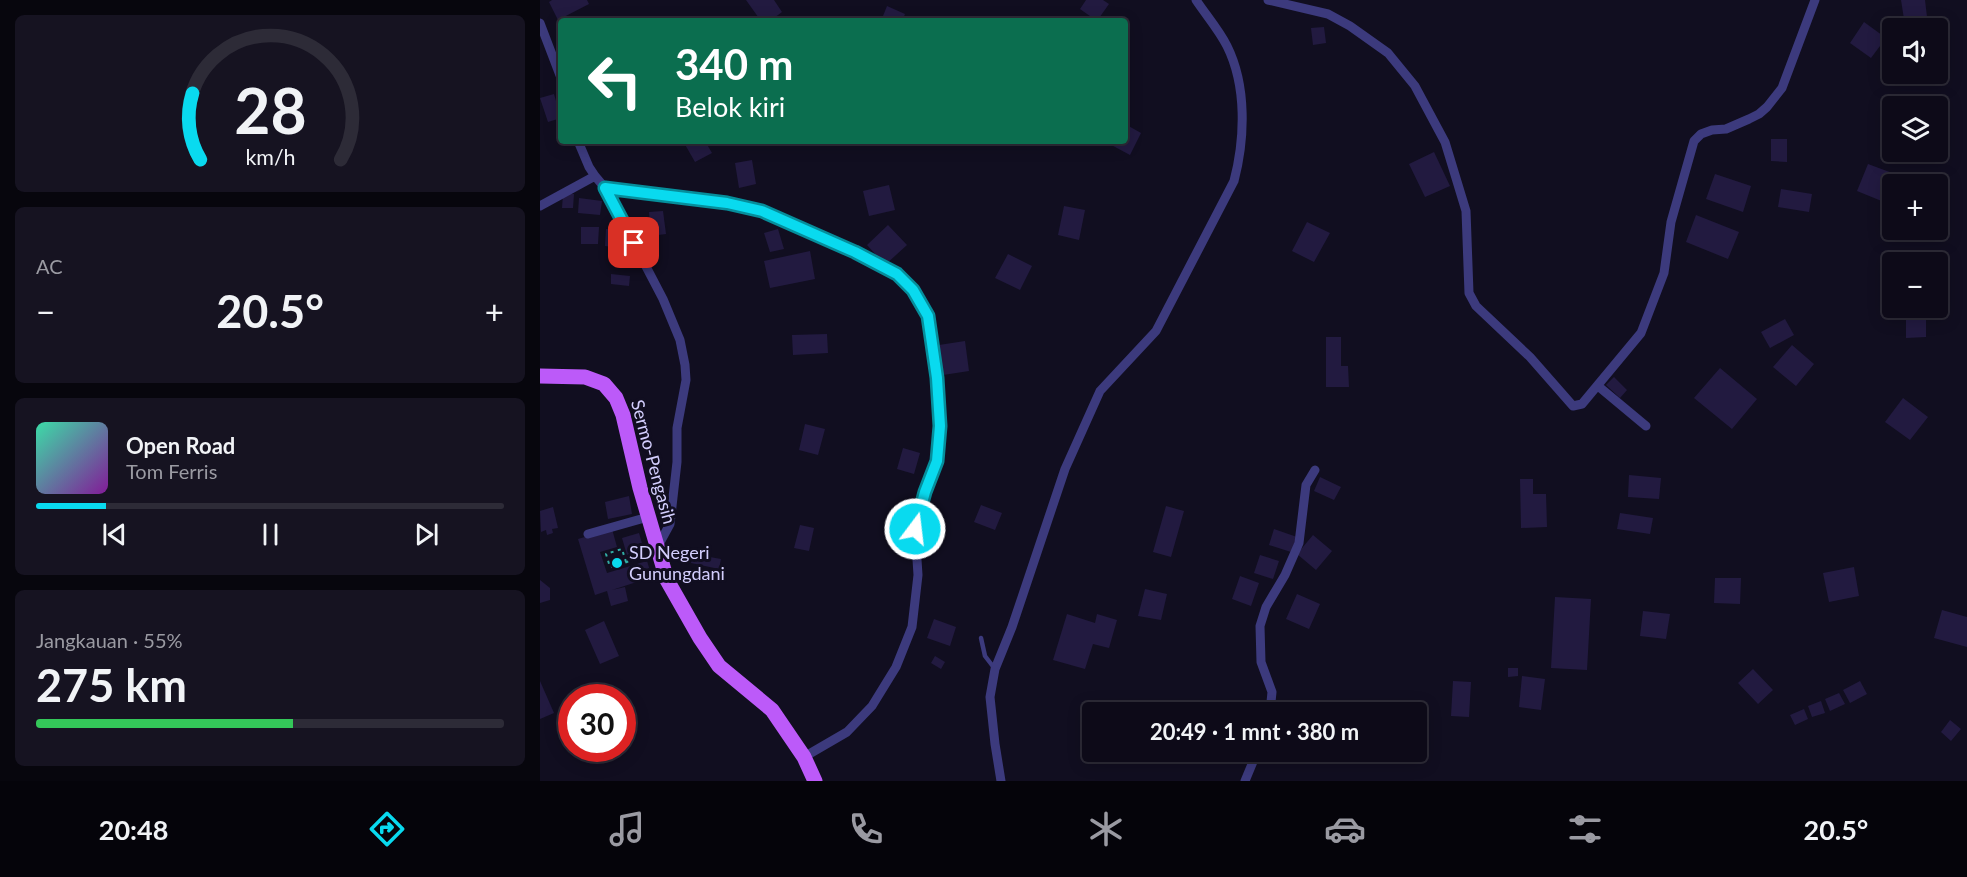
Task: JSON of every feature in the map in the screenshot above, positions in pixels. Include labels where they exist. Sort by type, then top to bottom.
[{"type":"main road","name":"Sermo-Pengasih","points":[[540,376],[585,377],[604,384],[616,398],[623,415],[655,551],[673,591],[719,666],[772,710],[809,772]]},
{"type":"street","points":[[1001,781],[994,744],[990,698],[995,669],[1012,627],[1065,470],[1100,391],[1156,331],[1234,181],[1240,157],[1241,93],[1235,65],[1226,44],[1196,0]]},
{"type":"street","points":[[1268,0],[1328,14],[1350,26],[1388,53],[1415,86],[1445,142],[1466,211],[1469,293],[1476,306],[1530,357],[1573,406],[1582,404],[1641,333],[1664,273],[1671,222],[1694,141],[1701,134],[1726,129],[1759,114],[1767,107],[1782,88],[1815,0]]},
{"type":"street","points":[[540,23],[558,70]]},
{"type":"street","points":[[579,144],[588,167],[605,188],[663,299],[680,340],[685,365],[686,380],[677,428],[677,462],[670,524],[655,551]]},
{"type":"street","points":[[540,206],[596,176]]},
{"type":"street","points":[[605,188],[727,203],[762,211],[855,252],[897,274],[913,290],[928,316],[937,378],[940,426],[937,461],[925,492],[915,529],[918,575],[912,627],[896,667],[872,706],[809,772]]},
{"type":"street","points":[[1598,386],[1646,426]]},
{"type":"street","points":[[1271,702],[1272,692],[1262,662],[1260,626],[1266,607],[1285,575],[1299,543],[1306,485],[1315,470]]},
{"type":"street","points":[[588,534],[648,517]]},
{"type":"street","points":[[1245,781],[1253,762]]},
{"type":"lane","points":[[981,638],[985,656],[995,669]]},
{"type":"path","points":[[626,562],[622,549],[606,554],[610,567],[626,562],[655,551]]},
{"type":"building","points":[[552,0],[587,0],[589,4],[558,20],[549,2]]},
{"type":"building","points":[[746,0],[774,0],[782,12],[774,18],[759,18]]},
{"type":"building","points":[[1086,0],[1103,0],[1109,4],[1099,18],[1093,18],[1080,9]]},
{"type":"building","points":[[1901,0],[1925,0],[1927,17],[1904,18]]},
{"type":"building","points":[[887,6],[905,14],[903,18],[882,18]]},
{"type":"building","points":[[1864,22],[1882,35],[1882,43],[1871,58],[1850,43]]},
{"type":"building","points":[[1324,27],[1326,43],[1313,45],[1311,28]]},
{"type":"building","points":[[554,94],[558,119],[548,122],[540,98]]},
{"type":"building","points":[[1128,126],[1141,133],[1130,155],[1110,144],[1128,144]]},
{"type":"building","points":[[1771,139],[1787,139],[1787,162],[1771,161]]},
{"type":"building","points":[[685,144],[707,144],[712,153],[695,162]]},
{"type":"building","points":[[1434,152],[1450,186],[1425,197],[1409,164]]},
{"type":"building","points":[[752,160],[756,184],[739,188],[735,163]]},
{"type":"building","points":[[1868,164],[1895,174],[1882,174],[1882,201],[1857,191]]},
{"type":"building","points":[[1715,174],[1751,186],[1743,212],[1706,199]]},
{"type":"building","points":[[889,185],[895,210],[869,216],[863,191]]},
{"type":"building","points":[[1781,189],[1812,194],[1809,212],[1778,207]]},
{"type":"building","points":[[563,194],[574,194],[573,208],[562,208]]},
{"type":"building","points":[[579,198],[602,201],[600,215],[578,213]]},
{"type":"building","points":[[1064,206],[1085,210],[1079,240],[1058,235]]},
{"type":"building","points":[[663,211],[666,234],[651,236],[649,212]]},
{"type":"building","points":[[1696,215],[1739,232],[1728,259],[1686,242]]},
{"type":"building","points":[[1307,222],[1330,233],[1314,262],[1292,251]]},
{"type":"building","points":[[888,225],[907,245],[885,265],[867,245]]},
{"type":"building","points":[[581,227],[599,227],[598,244],[581,244]]},
{"type":"building","points":[[606,229],[623,231],[622,248],[605,246]]},
{"type":"building","points":[[778,229],[784,249],[770,252],[764,233]]},
{"type":"building","points":[[810,251],[815,279],[770,288],[764,261]]},
{"type":"building","points":[[1008,254],[1032,266],[1020,290],[995,278]]},
{"type":"building","points":[[611,274],[630,276],[629,286],[611,284]]},
{"type":"building","points":[[1906,318],[1926,318],[1926,337],[1906,338]]},
{"type":"building","points":[[1785,319],[1794,335],[1770,348],[1761,332]]},
{"type":"building","points":[[827,334],[828,353],[793,355],[792,335]]},
{"type":"building","points":[[1326,337],[1341,337],[1341,366],[1348,366],[1349,387],[1326,387]]},
{"type":"building","points":[[965,341],[969,371],[943,375],[939,345]]},
{"type":"building","points":[[1792,345],[1814,364],[1796,386],[1773,367]]},
{"type":"building","points":[[1720,368],[1757,399],[1732,429],[1694,398]]},
{"type":"building","points":[[1614,377],[1627,390],[1620,398],[1606,385]]},
{"type":"building","points":[[1903,398],[1928,417],[1910,440],[1885,422]]},
{"type":"building","points":[[805,424],[825,429],[818,455],[799,450]]},
{"type":"building","points":[[903,448],[920,453],[914,474],[897,469]]},
{"type":"building","points":[[1629,475],[1661,478],[1659,499],[1628,497]]},
{"type":"building","points":[[1320,477],[1341,487],[1334,500],[1314,491]]},
{"type":"building","points":[[1520,479],[1533,479],[1533,494],[1546,494],[1547,527],[1521,528]]},
{"type":"building","points":[[629,496],[632,514],[608,519],[605,502]]},
{"type":"building","points":[[981,505],[1002,513],[995,530],[974,522]]},
{"type":"building","points":[[1166,506],[1184,511],[1171,557],[1153,552]]},
{"type":"building","points":[[553,507],[558,528],[552,529],[553,533],[547,535],[546,530],[541,532],[540,511]]},
{"type":"building","points":[[1620,513],[1653,518],[1650,534],[1617,529]]},
{"type":"building","points":[[800,525],[814,528],[809,551],[794,548]]},
{"type":"building","points":[[612,529],[617,547],[600,552],[607,573],[647,561],[652,577],[612,590],[625,587],[628,601],[611,606],[607,591],[595,595],[578,539]]},
{"type":"building","points":[[1274,529],[1297,537],[1291,552],[1269,545]]},
{"type":"building","points":[[639,533],[644,550],[627,555],[622,538]]},
{"type":"building","points":[[1313,535],[1332,551],[1316,570],[1297,554]]},
{"type":"building","points":[[693,554],[721,559],[719,569],[691,563]]},
{"type":"building","points":[[1260,555],[1279,561],[1273,579],[1254,573]]},
{"type":"building","points":[[1854,567],[1859,596],[1829,602],[1823,573]]},
{"type":"building","points":[[1240,576],[1259,583],[1251,606],[1232,599]]},
{"type":"building","points":[[1715,578],[1741,578],[1740,604],[1714,603]]},
{"type":"building","points":[[540,580],[550,588],[550,600],[540,603]]},
{"type":"building","points":[[1145,589],[1167,594],[1161,620],[1138,616]]},
{"type":"building","points":[[1297,594],[1320,604],[1309,629],[1286,619]]},
{"type":"building","points":[[1555,597],[1591,599],[1587,670],[1551,668]]},
{"type":"building","points":[[1942,610],[1967,617],[1967,647],[1934,638]]},
{"type":"building","points":[[1643,611],[1670,614],[1666,639],[1640,636]]},
{"type":"building","points":[[1067,614],[1095,623],[1097,614],[1117,620],[1109,648],[1093,644],[1085,669],[1053,660]]},
{"type":"building","points":[[934,619],[956,627],[950,646],[927,638]]},
{"type":"building","points":[[604,621],[619,656],[600,664],[585,630]]},
{"type":"building","points":[[935,656],[945,662],[941,669],[931,663]]},
{"type":"building","points":[[1508,668],[1518,668],[1518,676],[1508,677]]},
{"type":"building","points":[[1753,669],[1773,690],[1758,704],[1738,683]]},
{"type":"building","points":[[1522,676],[1545,679],[1541,710],[1519,707]]},
{"type":"building","points":[[540,681],[554,713],[540,719]]},
{"type":"building","points":[[1453,681],[1471,682],[1469,717],[1451,716]]},
{"type":"building","points":[[1860,681],[1867,694],[1850,703],[1843,690]]},
{"type":"building","points":[[1839,693],[1845,704],[1830,711],[1825,699]]},
{"type":"building","points":[[1312,700],[1332,700],[1332,702],[1312,702]]},
{"type":"building","points":[[1821,701],[1825,713],[1812,717],[1808,706]]},
{"type":"building","points":[[1804,709],[1808,719],[1795,725],[1790,715]]},
{"type":"building","points":[[1950,720],[1961,729],[1951,741],[1941,732]]},
{"type":"place","name":"SD Negeri Gunungdani","points":[[617,563]]},
{"type":"route","points":[[634,243],[605,188],[727,203],[762,211],[855,252],[897,274],[913,290],[928,316],[937,378],[940,426],[937,461],[925,492],[915,529]]}]
